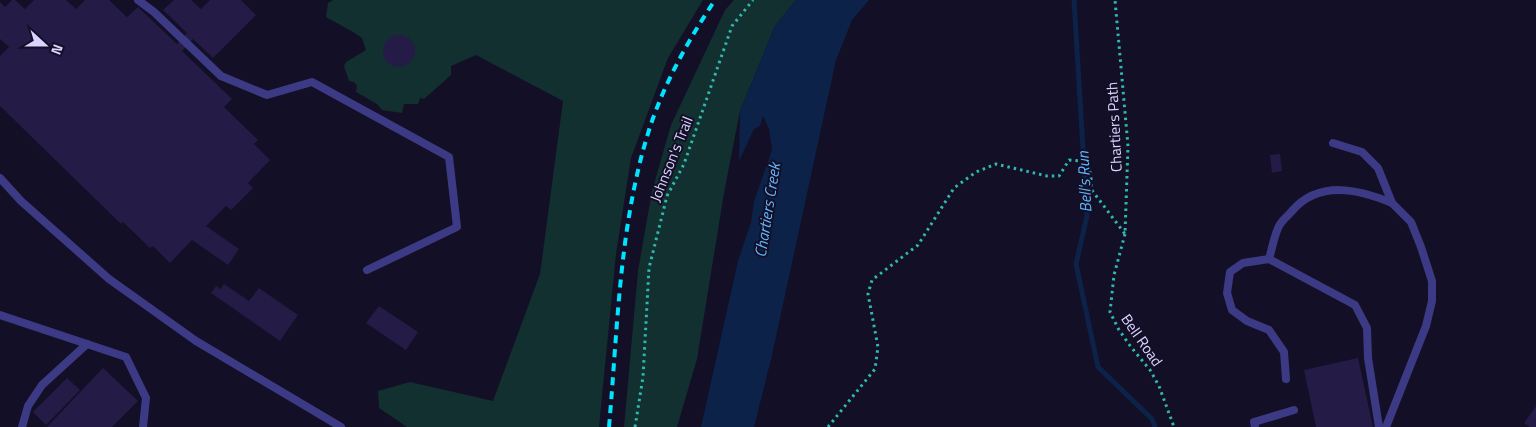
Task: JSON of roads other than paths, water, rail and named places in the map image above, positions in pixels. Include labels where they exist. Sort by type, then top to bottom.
[{"type":"lane","points":[[138,0],[154,12],[221,76],[267,95],[312,82],[449,157],[457,227],[367,270]]},
{"type":"lane","points":[[1334,143],[1362,152],[1378,168],[1392,203],[1410,222],[1421,247],[1432,281],[1432,301],[1426,326],[1386,427]]},
{"type":"lane","points":[[0,178],[21,201],[109,279],[196,341],[340,427]]},
{"type":"lane","points":[[1269,259],[1280,225],[1300,202],[1320,193],[1343,189],[1369,193],[1392,203]]},
{"type":"lane","points":[[1286,379],[1284,352],[1269,330],[1247,321],[1232,310],[1227,293],[1230,272],[1243,263],[1269,259],[1355,305],[1367,328],[1368,358],[1379,427]]},
{"type":"lane","points":[[0,316],[126,358],[146,398],[143,427]]},
{"type":"lane","points":[[22,427],[28,406],[42,385],[87,344]]},
{"type":"lane","points":[[1255,427],[1254,422],[1294,410]]},
{"type":"water","name":"Chartiers Creek","points":[[796,0],[869,0],[852,20],[836,60],[772,355],[754,427],[701,427],[738,261],[751,222],[754,201],[772,150],[769,129],[763,116],[760,126],[754,129],[739,161],[740,111],[775,26]]},
{"type":"waterway","name":"Bell's Run","points":[[1074,0],[1087,216],[1076,264],[1098,367],[1152,419],[1155,427]]},
{"type":"railway","points":[[609,427],[621,274],[632,198],[640,161],[651,124],[671,76],[687,45],[715,0]]}]
